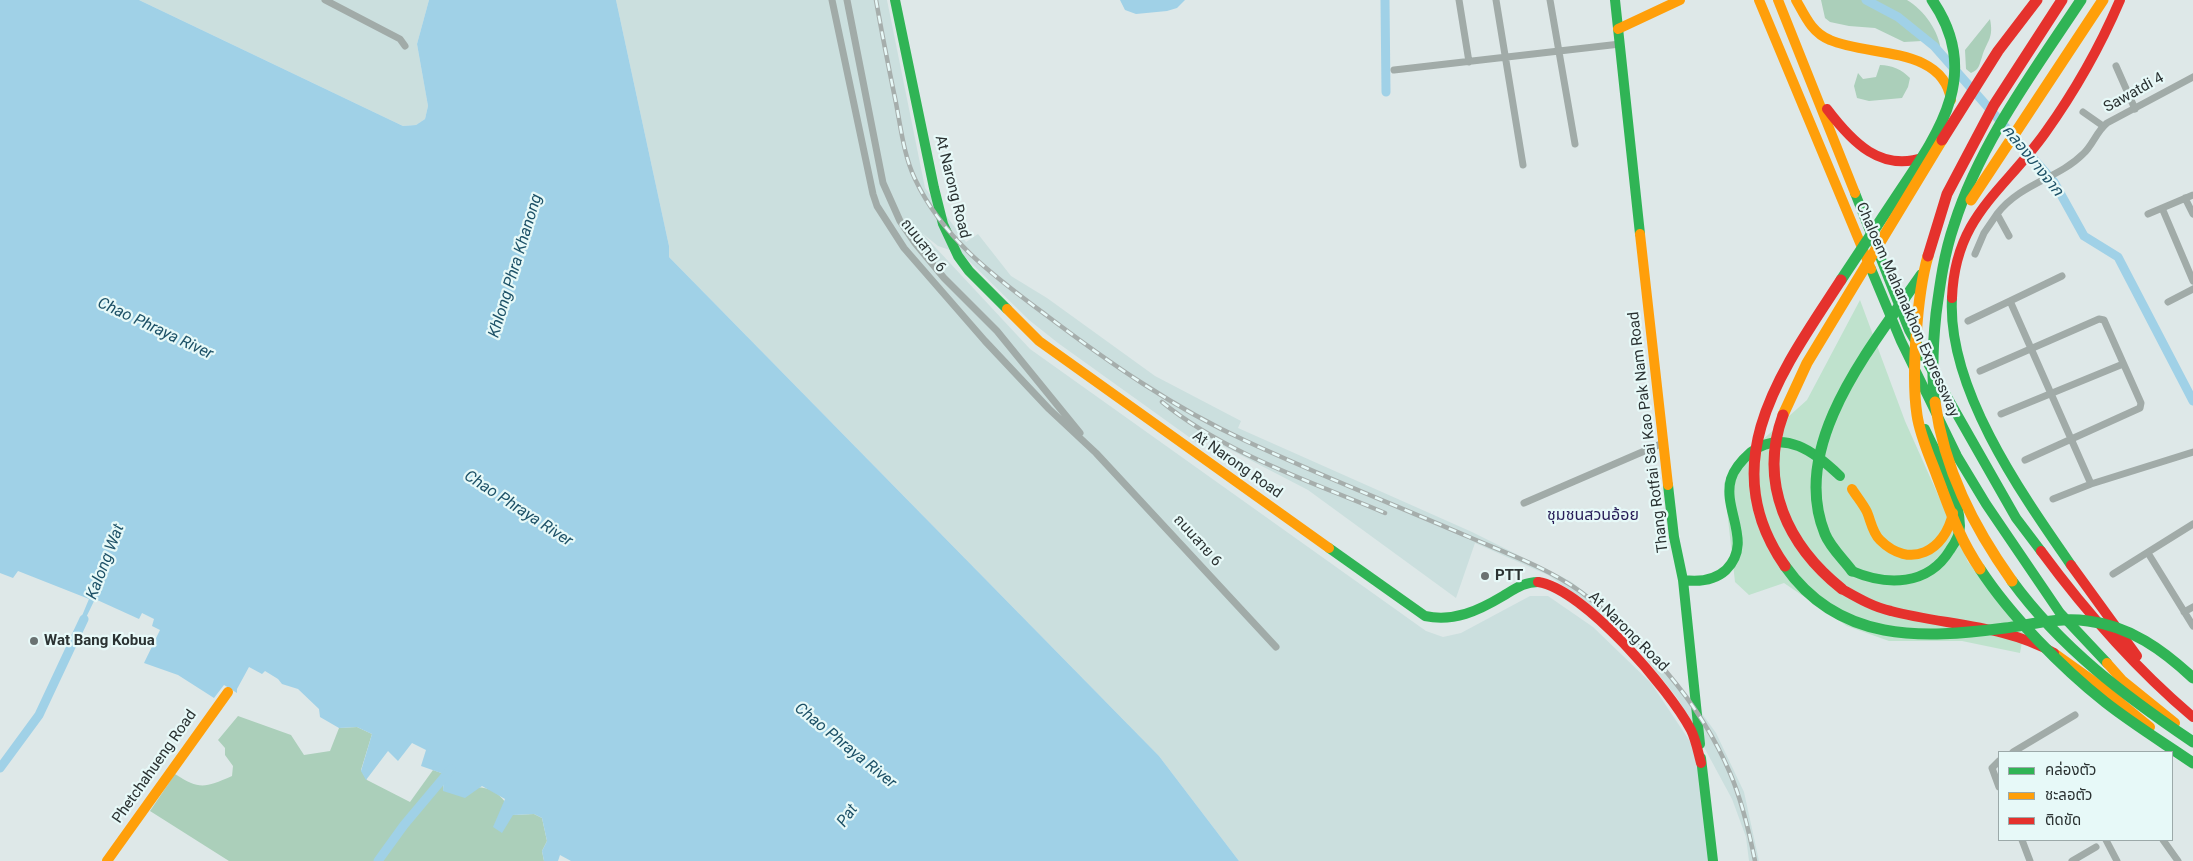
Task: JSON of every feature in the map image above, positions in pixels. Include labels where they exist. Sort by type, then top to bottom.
[{"type":"main road","name":"Thang Rotfai Sai Kao Pak Nam Road","points":[[1615,0],[1663,443],[1674,537],[1683,580],[1698,715],[1701,763],[1713,861]]},
{"type":"main road","points":[[1618,30],[1680,0]]},
{"type":"main road","name":"Chaloem Mahanakhon Expressway","points":[[1759,0],[1901,341],[1957,456],[1986,504],[2060,612],[2123,680],[2193,740]]},
{"type":"main road","name":"Chaloem Mahanakhon Expressway","points":[[1778,0],[1817,94],[1909,330],[2016,518],[2079,603],[2162,690],[2193,717]]},
{"type":"main road","points":[[1796,0],[1810,26],[1829,40],[1928,64],[1940,71],[1948,82],[1951,99],[1949,119],[1935,149],[1924,158],[1913,163],[1900,163],[1887,160],[1856,142],[1841,127],[1817,94]]},
{"type":"main road","points":[[1932,0],[1948,23],[1953,43],[1955,65],[1952,93],[1930,145],[1815,320],[1771,396],[1755,447],[1754,469],[1755,497],[1769,540],[1781,562],[1815,600],[1833,612],[1873,630],[1896,635],[1942,635],[2054,620],[2090,620],[2120,628],[2150,642],[2193,678]]},
{"type":"main road","points":[[2038,0],[2023,17],[1971,96],[1807,364],[1784,413],[1774,456],[1781,507],[1790,532],[1802,553],[1821,574],[1842,589],[1865,602],[1890,611],[1997,632],[2045,648],[2123,680]]},
{"type":"main road","points":[[2062,0],[1994,105],[1947,194],[1922,278],[1915,375],[1917,415],[1927,450],[1963,544],[1992,588],[2052,654],[2105,702],[2193,764]]},
{"type":"main road","points":[[2081,0],[2014,105],[1958,210],[1940,283],[1934,338],[1934,398],[1948,460],[1963,500],[1983,540],[2008,578],[2056,634],[2078,654],[2146,709],[2193,740]]},
{"type":"main road","points":[[1901,341],[1921,419],[1954,498],[1960,519],[1958,536],[1943,561],[1922,576],[1895,583],[1867,578],[1852,571],[1840,559],[1824,535],[1815,508],[1814,476],[1828,423],[1882,333],[2103,0]]},
{"type":"main road","points":[[2120,0],[2109,27],[2064,106],[2031,153],[1998,186],[1980,210],[1955,264],[1951,314],[1955,344],[1972,397],[1995,445],[2020,490],[2070,564],[2162,690]]},
{"type":"main road","name":"At Narong Road","points":[[895,1],[935,189],[949,241],[969,270],[1039,341],[1425,616],[1445,620],[1463,616],[1526,583],[1536,581],[1554,587],[1574,600],[1609,630],[1657,682],[1692,732],[1701,763]]},
{"type":"main road","points":[[1683,580],[1696,582],[1712,580],[1726,573],[1738,548],[1739,534],[1731,501],[1731,480],[1740,463],[1757,448],[1773,440],[1799,444],[1810,449],[1840,476]]},
{"type":"main road","points":[[1852,489],[1866,510],[1879,540],[1892,549],[1904,553],[1918,554],[1928,552],[1943,542],[1953,517],[1954,498]]},
{"type":"main road","points":[[2045,648],[2070,662],[2193,764]]},
{"type":"main road","name":"Phetchahueng Road","points":[[107,861],[228,692]]},
{"type":"street","points":[[325,0],[400,39],[405,46]]},
{"type":"street","name":"ถนนสาย 6","points":[[832,0],[873,194],[883,216],[904,248],[985,341],[1049,409],[1096,453]]},
{"type":"street","name":"ถนนสาย 6","points":[[846,0],[883,183],[900,221],[915,243],[944,278],[996,331],[1096,453],[1276,647]]},
{"type":"street","points":[[1459,0],[1469,62]]},
{"type":"street","points":[[1496,0],[1523,165]]},
{"type":"street","points":[[1550,0],[1575,144]]},
{"type":"street","points":[[1394,70],[1620,44]]},
{"type":"street","points":[[2116,66],[2135,109]]},
{"type":"street","name":"Sawatdi 4","points":[[1975,254],[1984,233],[1997,214],[2014,196],[2084,154],[2103,126],[2193,77]]},
{"type":"street","points":[[2083,112],[2103,126]]},
{"type":"street","points":[[2148,214],[2193,195]]},
{"type":"street","points":[[2186,198],[2193,214]]},
{"type":"street","points":[[2162,208],[2193,281]]},
{"type":"street","points":[[1997,214],[2009,236]]},
{"type":"street","points":[[1968,321],[2062,276]]},
{"type":"street","points":[[2168,302],[2193,289]]},
{"type":"street","points":[[2010,301],[2091,484]]},
{"type":"street","points":[[1980,371],[2032,350],[2101,318],[2141,403],[2140,408],[2025,460]]},
{"type":"street","points":[[2001,414],[2123,364]]},
{"type":"street","points":[[1524,503],[1663,443]]},
{"type":"street","points":[[2054,499],[2091,484],[2193,452]]},
{"type":"street","points":[[2113,574],[2193,524]]},
{"type":"street","points":[[2148,553],[2193,626]]},
{"type":"street","points":[[2184,612],[2193,606]]},
{"type":"street","points":[[2015,751],[2075,715]]},
{"type":"street","points":[[1998,763],[1992,768],[1998,784]]},
{"type":"street","points":[[2022,841],[2030,861]]},
{"type":"street","points":[[2107,841],[2117,861]]},
{"type":"street","points":[[2165,841],[2178,861]]},
{"type":"street","points":[[2072,861],[2096,847]]},
{"type":"shaded area","points":[[139,0],[429,0],[417,44],[428,106],[425,119],[416,125],[403,126]]},
{"type":"shaded area","points":[[616,0],[887,0],[925,188],[966,242],[978,234],[1011,276],[1047,298],[1155,376],[1241,421],[1238,428],[1472,532],[1570,581],[1589,595],[1642,642],[1693,701],[1716,733],[1744,792],[1759,861],[1749,861],[1746,837],[1732,799],[1678,699],[1631,640],[1594,608],[1548,575],[1475,543],[1456,598],[1308,490],[1204,436],[1196,442],[1029,320],[962,254],[938,246],[922,233],[1030,349],[1426,631],[1443,637],[1461,633],[1530,596],[1548,596],[1593,627],[1651,683],[1697,752],[1709,861],[1239,861],[1159,756],[669,257],[669,246]]},
{"type":"green space","points":[[1821,0],[1907,0],[1919,9],[1930,22],[1940,43],[1941,51],[1922,41],[1904,42],[1875,28],[1830,22],[1825,18]]},
{"type":"green space","points":[[1990,19],[1991,31],[1989,39],[1979,66],[1971,73],[1966,69],[1965,50]]},
{"type":"green space","points":[[1880,65],[1896,68],[1910,78],[1902,98],[1869,101],[1857,98],[1854,86],[1858,73],[1863,79],[1876,77]]},
{"type":"green space","points":[[1860,300],[1905,421],[1968,562],[2025,626],[2020,653],[1962,641],[1889,641],[1847,626],[1784,583],[1749,595],[1735,582],[1724,483],[1741,459],[1807,400]]},
{"type":"green space","points":[[238,716],[291,735],[304,755],[330,751],[339,728],[357,727],[372,734],[361,770],[367,780],[410,802],[433,770],[444,774],[443,791],[475,787],[492,791],[506,803],[513,815],[534,814],[542,818],[547,841],[542,851],[544,861],[229,861],[150,811],[175,774],[191,783],[202,786],[232,776],[233,766],[225,755],[225,748],[218,740]]},
{"type":"water","points":[[0,0],[139,0],[403,126],[416,125],[425,119],[428,106],[417,44],[429,0],[616,0],[669,246],[669,257],[1159,756],[1239,861],[571,861],[560,855],[558,861],[544,861],[542,851],[547,841],[542,818],[534,814],[513,815],[502,833],[493,827],[505,799],[482,786],[465,798],[443,791],[444,774],[421,766],[426,750],[412,743],[398,761],[388,751],[366,780],[361,771],[372,734],[357,727],[339,728],[320,717],[319,709],[298,689],[282,684],[278,679],[265,671],[262,674],[249,667],[237,689],[237,693],[224,685],[214,698],[178,675],[144,663],[160,630],[152,626],[154,619],[142,613],[139,619],[95,599],[81,628],[79,623],[89,599],[18,571],[13,578],[0,573]]},
{"type":"water","points":[[1120,0],[1185,0],[1177,8],[1167,11],[1136,14],[1125,10]]},
{"type":"waterway","points":[[1385,0],[1386,92]]},
{"type":"waterway","name":"คลองบางจาก","points":[[1866,0],[1898,17],[1934,46],[2054,182],[2084,236],[2118,257],[2193,401]]},
{"type":"waterway","name":"Kalong Wat","points":[[0,768],[39,715],[84,619]]},
{"type":"waterway","points":[[378,861],[404,825],[451,769]]},
{"type":"railway","points":[[876,0],[903,142],[911,170],[927,201],[940,220],[972,255],[1008,286],[1069,333],[1142,383],[1193,414],[1301,466],[1526,561],[1581,592],[1626,629],[1647,650],[1686,696],[1703,721],[1730,773],[1738,794],[1755,861]]},
{"type":"railway","points":[[1162,402],[1213,437],[1241,452],[1298,478],[1385,513]]},
{"type":"traffic: fast","points":[[895,0],[943,224],[958,256],[969,271],[1007,309]]},
{"type":"traffic: fast","points":[[1615,0],[1640,234]]},
{"type":"traffic: fast","points":[[1841,280],[1930,145],[1942,122],[1950,99],[1954,75],[1954,51],[1946,26],[1932,0]]},
{"type":"traffic: fast","points":[[1935,402],[1933,380],[1935,325],[1943,269],[1954,225],[1978,165],[1993,136],[2081,0]]},
{"type":"traffic: fast","points":[[1855,193],[1909,330],[2016,518],[2041,551]]},
{"type":"traffic: fast","points":[[1871,269],[1901,341],[1957,456],[1986,504],[2060,613],[2107,663]]},
{"type":"traffic: fast","points":[[1852,571],[1834,549],[1825,534],[1817,500],[1818,465],[1826,431],[1841,397],[1860,364],[1921,275]]},
{"type":"traffic: fast","points":[[1952,298],[1954,332],[1961,368],[1974,403],[2010,473],[2071,565]]},
{"type":"traffic: fast","points":[[1852,571],[1879,579],[1906,580],[1930,571],[1941,562],[1955,542],[1960,526],[1956,501],[1947,476],[1925,429]]},
{"type":"traffic: fast","points":[[1683,580],[1700,581],[1711,579],[1726,570],[1734,559],[1738,537],[1729,491],[1734,472],[1751,452],[1763,445],[1775,442],[1799,446],[1820,459],[1840,476]]},
{"type":"traffic: fast","points":[[1668,485],[1674,537],[1683,580],[1700,744]]},
{"type":"traffic: fast","points":[[1329,548],[1425,616],[1446,618],[1466,614],[1520,586],[1538,582]]},
{"type":"traffic: fast","points":[[1785,566],[1807,591],[1830,610],[1856,622],[1884,630],[1913,634],[1943,634],[1974,632],[2057,620],[2088,621],[2118,628],[2145,641],[2170,658],[2193,678]]},
{"type":"traffic: fast","points":[[1980,569],[1992,587],[2021,622],[2054,657],[2116,710],[2193,763]]},
{"type":"traffic: fast","points":[[2012,581],[2051,628],[2095,669],[2143,707],[2193,742]]},
{"type":"traffic: fast","points":[[1701,758],[1713,861]]},
{"type":"traffic: slow","points":[[1618,29],[1680,0]]},
{"type":"traffic: slow","points":[[1759,0],[1871,269]]},
{"type":"traffic: slow","points":[[1778,0],[1855,193]]},
{"type":"traffic: slow","points":[[1796,0],[1810,23],[1824,37],[1846,45],[1902,56],[1934,70],[1945,83],[1951,100]]},
{"type":"traffic: slow","points":[[1971,200],[2103,0]]},
{"type":"traffic: slow","points":[[1783,415],[1807,363],[1942,140]]},
{"type":"traffic: slow","points":[[1640,234],[1668,485]]},
{"type":"traffic: slow","points":[[1928,256],[1921,291],[1916,335],[1915,399],[1918,423],[1951,512],[1966,546],[1980,569]]},
{"type":"traffic: slow","points":[[1007,309],[1039,341],[1329,548]]},
{"type":"traffic: slow","points":[[1935,402],[1945,450],[1962,496],[1985,539],[2012,581]]},
{"type":"traffic: slow","points":[[1852,489],[1864,506],[1877,537],[1891,549],[1903,554],[1914,555],[1925,552],[1934,546],[1949,526],[1953,513]]},
{"type":"traffic: slow","points":[[2054,653],[2099,685],[2150,727]]},
{"type":"traffic: slow","points":[[2107,663],[2123,681],[2175,723]]},
{"type":"traffic: slow","points":[[107,861],[228,692]]},
{"type":"traffic: jam","points":[[1942,140],[1998,51],[2037,0]]},
{"type":"traffic: jam","points":[[1928,256],[1947,194],[1994,105],[2062,0]]},
{"type":"traffic: jam","points":[[1952,298],[1955,270],[1962,246],[1972,225],[1984,207],[2029,154],[2056,117],[2077,85],[2120,0]]},
{"type":"traffic: jam","points":[[1827,109],[1857,143],[1881,158],[1909,161],[1925,157]]},
{"type":"traffic: jam","points":[[1785,566],[1764,528],[1755,490],[1755,453],[1764,417],[1779,382],[1841,280]]},
{"type":"traffic: jam","points":[[1783,415],[1776,441],[1774,465],[1776,489],[1783,512],[1793,533],[1806,553],[1842,589]]},
{"type":"traffic: jam","points":[[2041,551],[2076,596],[2131,659],[2193,717]]},
{"type":"traffic: jam","points":[[2071,565],[2137,656]]},
{"type":"traffic: jam","points":[[1538,582],[1557,589],[1578,602],[1601,621],[1645,667],[1665,691],[1691,730],[1701,763]]},
{"type":"traffic: jam","points":[[1842,589],[1884,609],[1911,616],[1995,631],[2035,644],[2054,653]]},
{"type":"place","name":"PTT","points":[[1485,576]]},
{"type":"place","name":"Wat Bang Kobua","points":[[34,641]]},
{"type":"district","name":"ชุมชนสวนอ้อย","points":[[1593,516]]},
{"type":"water label","name":"Khlong Phra Khanong","points":[[516,266]]},
{"type":"water label","name":"Chao Phraya River","points":[[155,329]]},
{"type":"water label","name":"Chao Phraya River","points":[[518,509]]},
{"type":"water label","name":"Chao Phraya River","points":[[845,746]]},
{"type":"water label","name":"Pat","points":[[848,816]]}]
